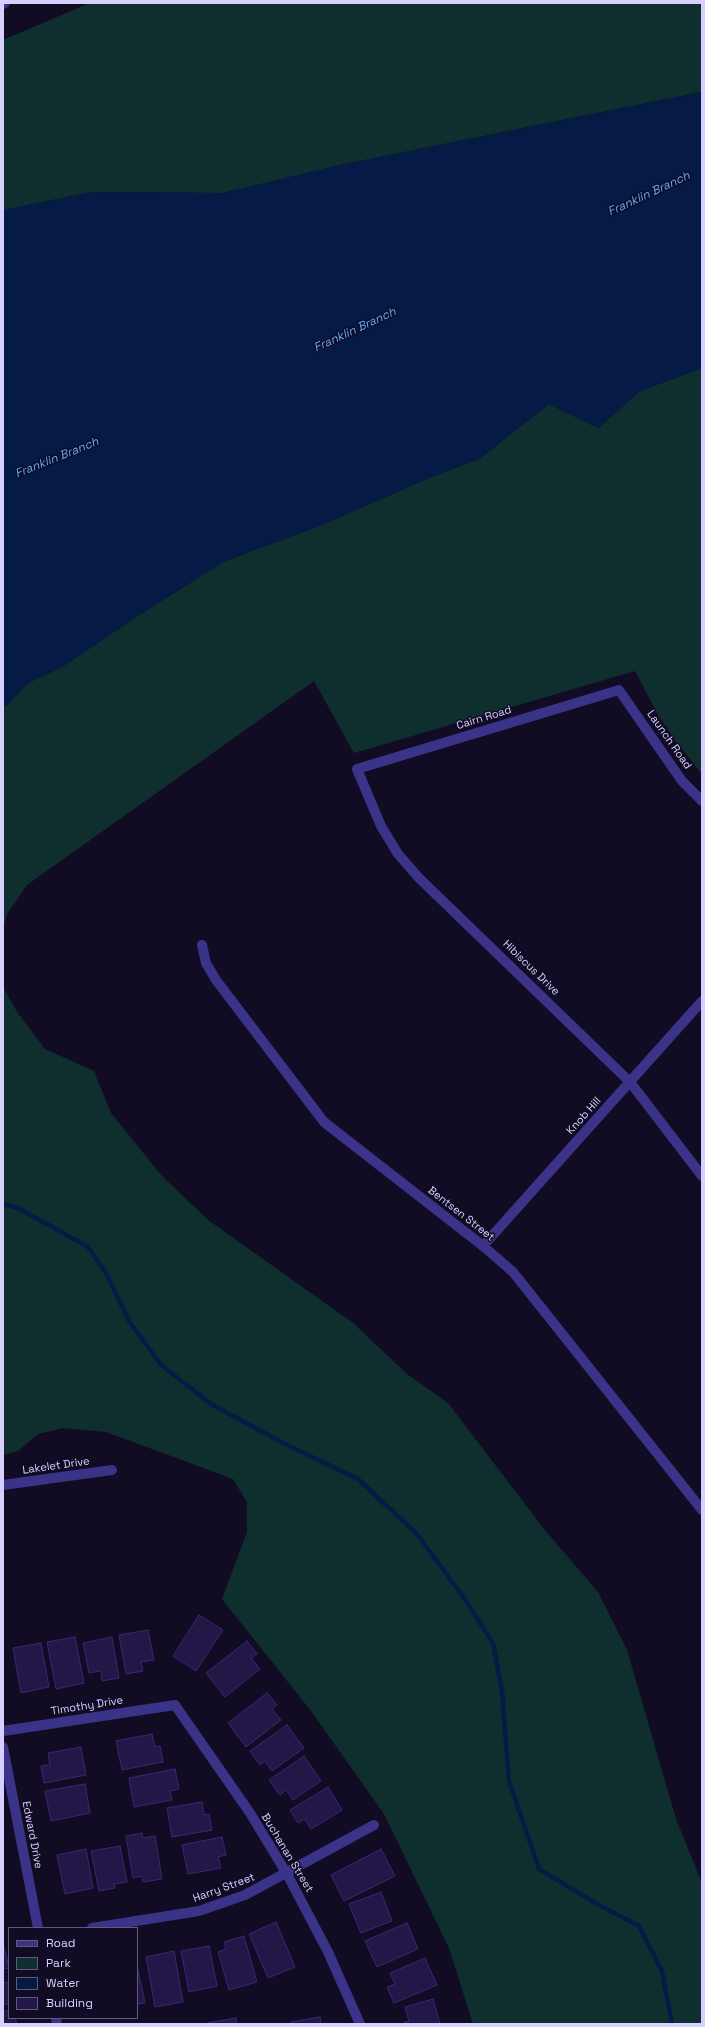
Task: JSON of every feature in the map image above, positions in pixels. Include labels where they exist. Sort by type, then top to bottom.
[{"type":"street","name":"Cairn Road","points":[[357,770],[619,690]]},
{"type":"street","name":"Launch Road","points":[[619,690],[682,781],[702,801]]},
{"type":"street","name":"Hibiscus Drive","points":[[357,770],[381,826],[398,854],[419,878],[630,1082],[702,1176]]},
{"type":"street","name":"Bentsen Street","points":[[202,945],[206,963],[216,980],[324,1122],[483,1246],[513,1272],[529,1289],[702,1510]]},
{"type":"street","name":"Knob Hill","points":[[483,1246],[702,1001]]},
{"type":"street","name":"Lakelet Drive","points":[[3,1485],[112,1470]]},
{"type":"street","name":"Timothy Drive","points":[[3,1731],[175,1705]]},
{"type":"street","name":"Buchanan Street","points":[[175,1705],[250,1814],[288,1874],[328,1952],[360,2024]]},
{"type":"street","name":"Edward Drive","points":[[3,1747],[38,1927]]},
{"type":"street","name":"Harry Street","points":[[98,1927],[199,1911],[245,1895],[288,1874],[374,1825]]},
{"type":"green space","points":[[90,3],[702,3],[702,92],[345,164],[223,193],[92,192],[3,210],[3,40]]},
{"type":"green space","points":[[702,368],[702,774],[677,743],[658,715],[635,671],[354,753],[314,681],[27,885],[7,914],[3,929],[3,707],[8,704],[28,683],[62,667],[139,615],[225,561],[322,525],[431,477],[479,459],[549,404],[598,428],[640,391]]},
{"type":"green space","points":[[3,987],[17,1012],[45,1049],[94,1071],[111,1113],[162,1176],[208,1220],[353,1323],[407,1374],[448,1403],[544,1529],[598,1592],[627,1650],[676,1819],[702,1883],[702,2024],[473,2024],[449,1948],[384,1814],[311,1711],[222,1599],[247,1532],[247,1502],[233,1479],[106,1432],[64,1428],[38,1434],[18,1451],[3,1455]]},
{"type":"water","name":"Franklin Branch","points":[[702,92],[702,368],[640,391],[598,428],[549,404],[479,459],[431,477],[322,525],[225,561],[139,615],[62,667],[28,683],[8,704],[3,707],[3,210],[92,192],[223,193],[345,164]]},
{"type":"building","points":[[199,1615],[223,1630],[196,1671],[173,1656]]},
{"type":"building","points":[[148,1630],[154,1660],[141,1662],[143,1671],[126,1674],[119,1635]]},
{"type":"building","points":[[75,1637],[84,1683],[56,1689],[47,1642]]},
{"type":"building","points":[[112,1637],[119,1678],[102,1681],[101,1671],[89,1673],[83,1643]]},
{"type":"building","points":[[247,1641],[257,1654],[251,1658],[260,1669],[225,1697],[206,1673]]},
{"type":"building","points":[[41,1643],[49,1687],[21,1693],[13,1648]]},
{"type":"building","points":[[267,1693],[277,1705],[272,1709],[281,1720],[246,1747],[228,1723]]},
{"type":"building","points":[[287,1725],[304,1748],[272,1771],[265,1761],[260,1765],[250,1751]]},
{"type":"building","points":[[152,1734],[155,1747],[160,1746],[163,1762],[122,1770],[116,1741]]},
{"type":"building","points":[[81,1747],[86,1775],[44,1783],[41,1766],[50,1765],[48,1753]]},
{"type":"building","points":[[304,1756],[321,1781],[293,1800],[286,1790],[280,1795],[269,1780]]},
{"type":"building","points":[[175,1769],[179,1789],[170,1791],[172,1800],[134,1807],[129,1778]]},
{"type":"building","points":[[85,1784],[90,1813],[51,1821],[45,1791]]},
{"type":"building","points":[[328,1787],[342,1810],[311,1829],[305,1819],[298,1823],[290,1810]]},
{"type":"building","points":[[202,1802],[204,1815],[209,1814],[212,1830],[172,1837],[167,1808]]},
{"type":"building","points":[[142,1833],[143,1838],[155,1836],[162,1879],[143,1882],[142,1876],[133,1878],[126,1836]]},
{"type":"building","points":[[222,1837],[226,1855],[218,1857],[221,1868],[188,1874],[182,1845]]},
{"type":"building","points":[[120,1846],[127,1882],[114,1884],[115,1888],[99,1891],[91,1851]]},
{"type":"building","points":[[86,1849],[93,1888],[65,1894],[57,1855]]},
{"type":"building","points":[[381,1849],[395,1876],[344,1901],[331,1875]]},
{"type":"building","points":[[381,1892],[392,1921],[361,1933],[349,1904]]},
{"type":"building","points":[[276,1922],[295,1967],[268,1978],[249,1934]]},
{"type":"building","points":[[407,1923],[418,1949],[377,1967],[365,1941]]},
{"type":"building","points":[[244,1936],[257,1982],[229,1990],[218,1952],[226,1949],[224,1942]]},
{"type":"building","points":[[209,1946],[217,1986],[189,1992],[181,1951]]},
{"type":"building","points":[[3,1947],[4,1947],[8,1968],[3,1969]]},
{"type":"building","points":[[174,1951],[183,2002],[155,2007],[146,1957]]},
{"type":"building","points":[[425,1958],[437,1985],[394,2003],[387,1987],[395,1984],[390,1973]]},
{"type":"building","points":[[138,1970],[145,2003],[138,2004]]},
{"type":"building","points":[[8,1982],[8,2004],[3,2005],[3,1983]]},
{"type":"building","points":[[433,1999],[440,2024],[401,2024],[409,2021],[405,2007]]},
{"type":"building","points":[[8,2010],[8,2019],[15,2019],[17,2024],[3,2024],[3,2012]]},
{"type":"building","points":[[320,2017],[321,2024],[291,2024],[291,2022]]},
{"type":"building","points":[[236,2018],[237,2024],[207,2024],[207,2023]]},
{"type":"waterway","points":[[3,1204],[18,1208],[88,1247],[106,1273],[129,1321],[161,1365],[211,1404],[283,1443],[358,1479],[417,1534],[464,1598],[493,1643],[502,1691],[509,1781],[539,1869],[597,1904],[639,1926],[662,1971],[672,2024]]}]
